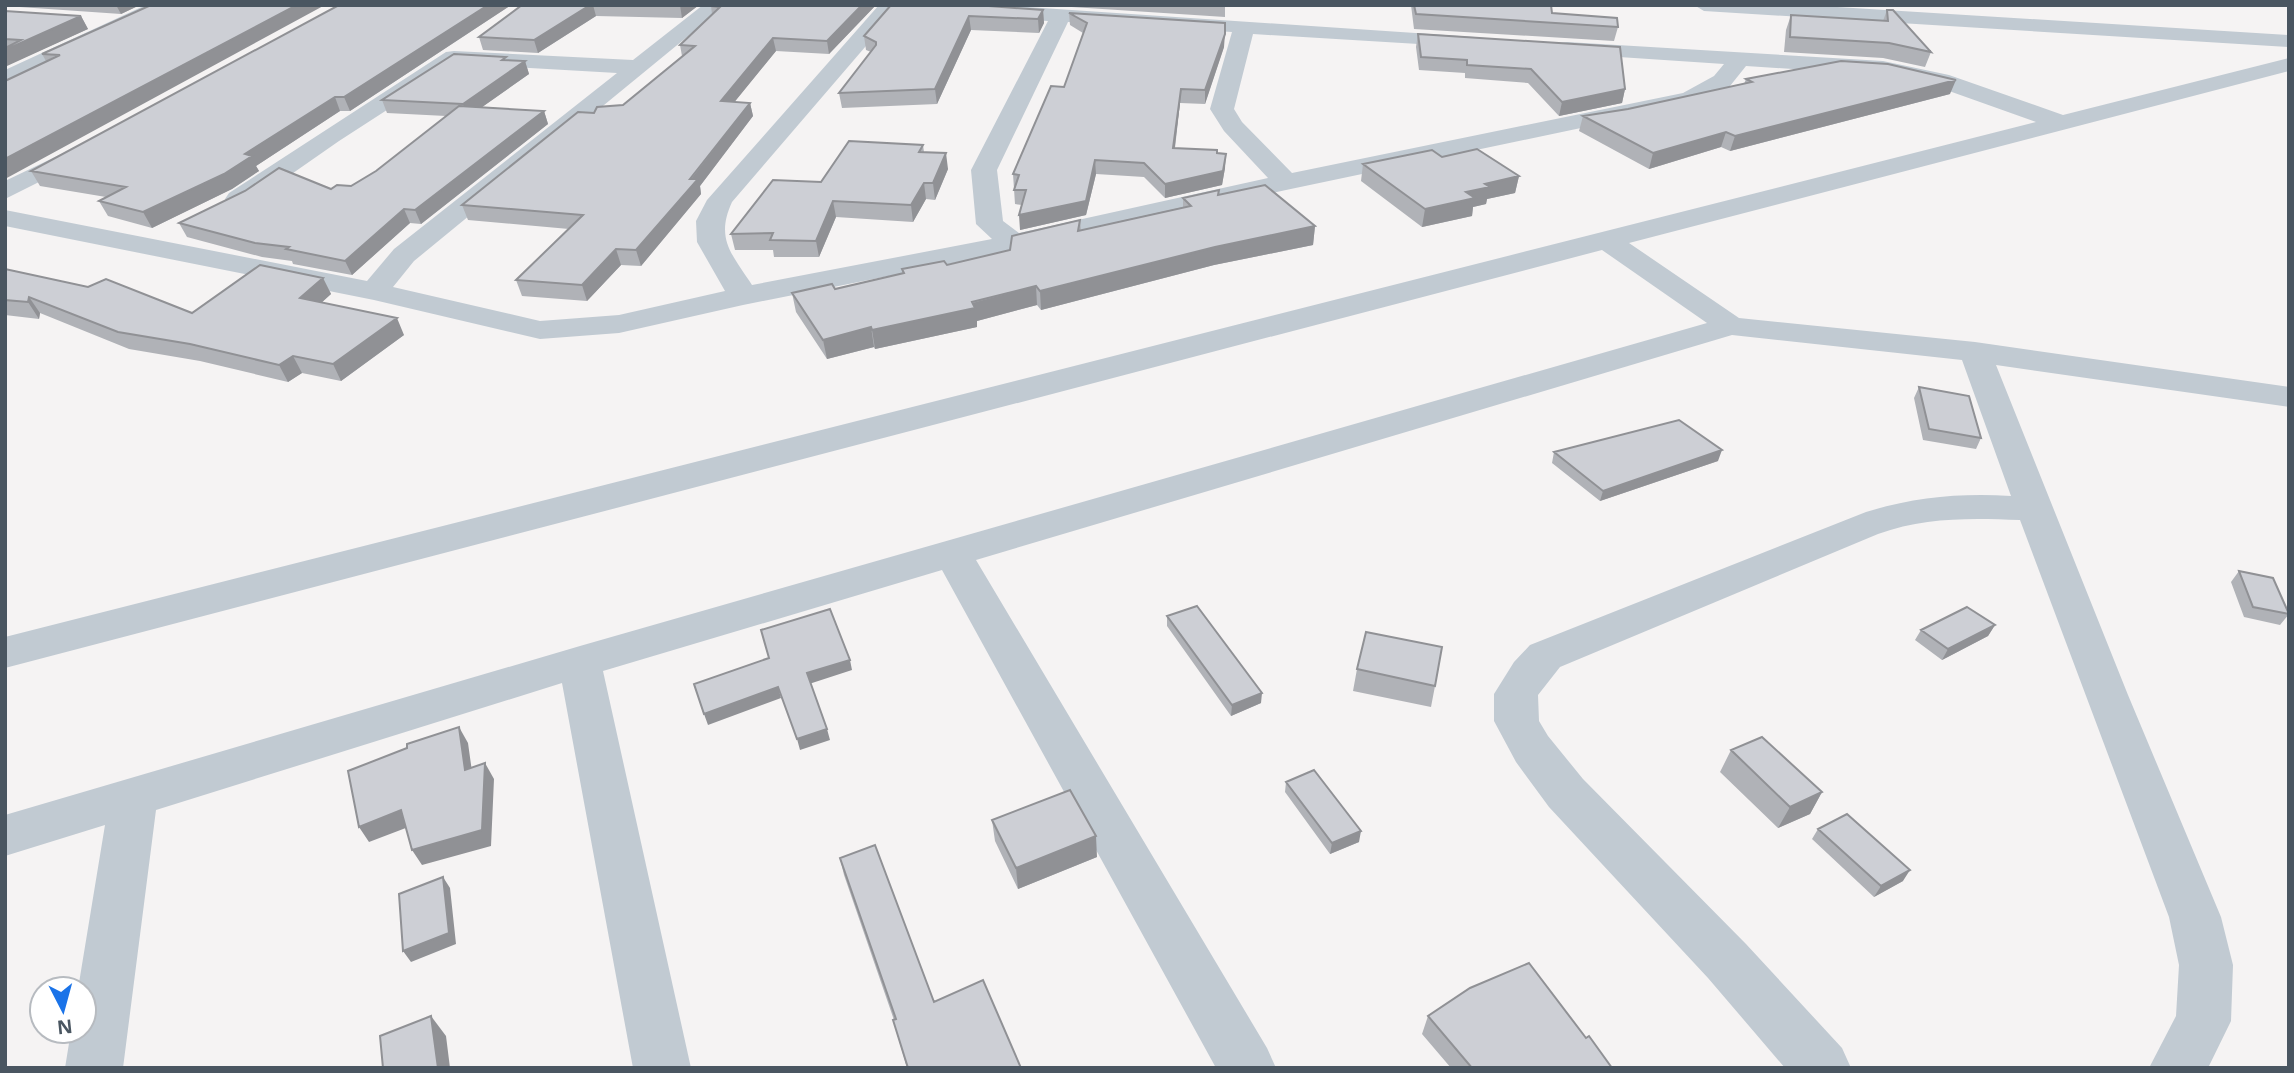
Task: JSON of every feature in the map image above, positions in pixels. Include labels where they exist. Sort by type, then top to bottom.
[{"type":"street","points":[[5,78],[163,5]]},
{"type":"street","points":[[374,291],[404,255],[423,239],[716,5]]},
{"type":"street","points":[[743,296],[711,242],[710,221],[715,210],[739,176],[890,5]]},
{"type":"street","points":[[897,5],[1490,42]]},
{"type":"street","points":[[1704,5],[2289,41]]},
{"type":"street","points":[[1014,243],[990,224],[984,170],[1061,15]]},
{"type":"street","points":[[86,20],[125,23]]},
{"type":"street","points":[[1244,27],[1222,109],[1232,126],[1286,182]]},
{"type":"street","points":[[214,212],[262,184],[330,135],[486,35]]},
{"type":"street","points":[[1542,46],[1911,73],[1954,84],[2060,122]]},
{"type":"street","points":[[454,57],[636,67]]},
{"type":"street","points":[[5,218],[374,291],[540,330],[619,324],[743,296],[1014,243],[1286,182],[1690,98],[1722,81],[1740,59]]},
{"type":"street","points":[[5,653],[2289,64]]},
{"type":"street","points":[[5,191],[94,144]]},
{"type":"street","points":[[142,246],[183,227]]},
{"type":"street","points":[[1604,239],[1731,326]]},
{"type":"street","points":[[5,836],[580,662],[1731,326],[1975,352],[2289,397]]},
{"type":"street","points":[[1975,352],[2195,916],[2206,965],[2203,1021],[2178,1068]]},
{"type":"street","points":[[1822,1068],[1727,961],[1566,793],[1531,749],[1517,721],[1516,694],[1528,673],[1545,656],[1858,527],[1897,514],[1943,507],[2034,509]]},
{"type":"street","points":[[953,555],[1247,1068]]},
{"type":"street","points":[[580,662],[662,1068]]},
{"type":"street","points":[[94,1068],[134,797]]},
{"type":"building","points":[[151,5],[297,5],[5,159],[5,81],[60,55],[42,54]]},
{"type":"building","points":[[339,5],[488,5],[344,97],[335,97],[245,154],[252,156],[224,174],[143,212],[99,201],[126,187],[31,171]]},
{"type":"building","points":[[522,5],[590,5],[534,40],[479,37]]},
{"type":"building","points":[[712,5],[862,5],[827,41],[773,38],[721,101],[750,103],[690,179],[698,179],[636,250],[616,249],[582,285],[516,280],[583,215],[462,205],[578,112],[594,113],[597,107],[623,105],[695,46],[680,45],[720,7]]},
{"type":"building","points":[[891,5],[976,5],[1043,10],[1038,19],[969,16],[935,89],[839,93],[876,45],[876,42],[864,36]]},
{"type":"building","points":[[1414,5],[1551,5],[1552,13],[1617,18],[1618,27],[1416,14]]},
{"type":"building","points":[[1887,10],[1893,10],[1931,52],[1889,43],[1790,37],[1791,15],[1888,21]]},
{"type":"building","points":[[5,11],[81,16],[5,50],[21,40],[5,39]]},
{"type":"building","points":[[1069,13],[1225,23],[1225,34],[1205,90],[1181,89],[1173,148],[1217,150],[1217,153],[1226,154],[1223,171],[1165,184],[1144,163],[1095,160],[1086,201],[1019,215],[1026,190],[1014,190],[1019,175],[1013,174],[1051,86],[1064,87],[1087,23]]},
{"type":"building","points":[[1418,34],[1620,47],[1625,89],[1562,102],[1531,69],[1467,65],[1467,60],[1421,57]]},
{"type":"building","points":[[454,54],[506,57],[502,60],[525,61],[463,104],[382,100]]},
{"type":"building","points":[[1841,61],[1888,64],[1956,80],[1735,136],[1726,132],[1653,153],[1583,116],[1628,109],[1752,82],[1746,79]]},
{"type":"building","points":[[459,106],[544,111],[415,210],[404,209],[345,261],[286,249],[289,247],[255,243],[179,223],[245,191],[279,168],[331,189],[337,185],[351,186],[376,171]]},
{"type":"building","points":[[849,141],[923,145],[919,152],[946,153],[933,183],[924,183],[911,205],[833,201],[816,241],[770,240],[773,233],[731,234],[773,180],[821,182]]},
{"type":"building","points":[[1477,149],[1519,176],[1485,184],[1490,187],[1466,192],[1475,198],[1425,209],[1363,164],[1432,150],[1442,157]]},
{"type":"building","points":[[1265,185],[1315,226],[1215,247],[1040,291],[1036,286],[972,302],[975,308],[872,330],[871,327],[823,340],[792,293],[832,284],[835,289],[904,273],[902,269],[944,261],[947,265],[1010,250],[1012,236],[1080,220],[1078,231],[1191,206],[1183,198],[1219,190],[1218,195]]},
{"type":"building","points":[[260,265],[323,278],[300,298],[397,318],[333,364],[293,356],[279,365],[190,344],[118,332],[29,297],[28,302],[5,300],[5,269],[88,287],[106,279],[192,313]]},
{"type":"building","points":[[1919,387],[1969,396],[1981,438],[1929,429]]},
{"type":"building","points":[[1679,420],[1722,450],[1603,491],[1554,452]]},
{"type":"building","points":[[2239,571],[2273,578],[2289,614],[2253,607]]},
{"type":"building","points":[[1197,606],[1262,693],[1232,705],[1167,616]]},
{"type":"building","points":[[1967,607],[1995,625],[1948,649],[1921,630]]},
{"type":"building","points":[[830,609],[850,660],[807,673],[827,729],[797,739],[778,687],[704,714],[694,684],[769,658],[761,630]]},
{"type":"building","points":[[1366,632],[1442,647],[1435,686],[1357,669]]},
{"type":"building","points":[[459,727],[465,770],[485,763],[482,830],[412,850],[401,810],[359,827],[348,771],[407,748],[407,744]]},
{"type":"building","points":[[1762,737],[1822,792],[1790,807],[1731,750]]},
{"type":"building","points":[[1314,770],[1361,831],[1332,843],[1286,782]]},
{"type":"building","points":[[1070,790],[1096,836],[1016,868],[992,820]]},
{"type":"building","points":[[1847,814],[1910,870],[1881,886],[1818,829]]},
{"type":"building","points":[[875,845],[934,1002],[983,980],[1021,1068],[908,1068],[893,1020],[896,1019],[840,858]]},
{"type":"building","points":[[443,877],[449,933],[403,951],[399,894]]},
{"type":"building","points":[[1529,963],[1612,1068],[1472,1068],[1428,1016],[1470,988]]},
{"type":"building","points":[[431,1016],[438,1068],[383,1068],[380,1036]]}]
